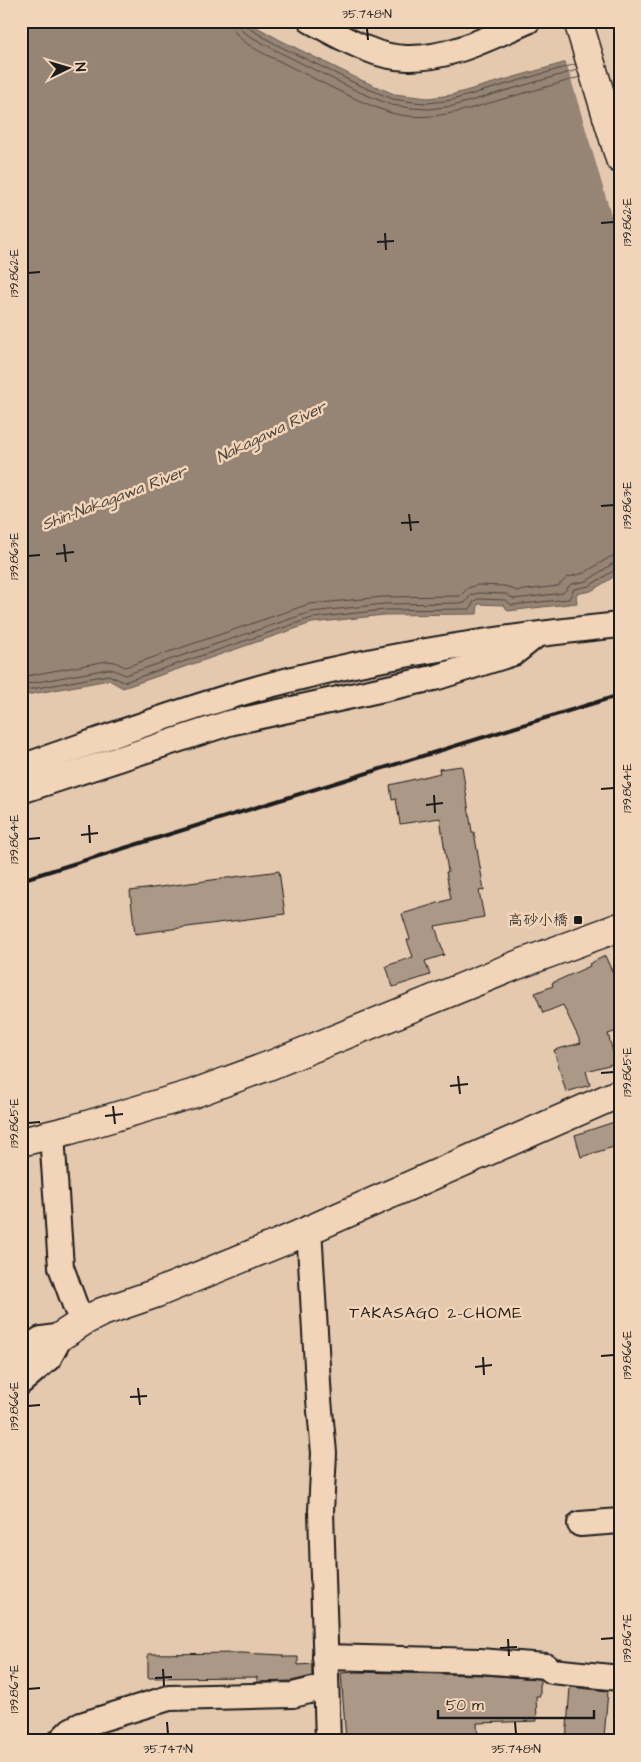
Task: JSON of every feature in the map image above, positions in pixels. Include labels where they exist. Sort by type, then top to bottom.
[{"type":"street","points":[[311,21],[356,44],[380,53],[406,58],[435,56],[463,48],[528,21]]},
{"type":"street","points":[[580,27],[620,159]]},
{"type":"street","points":[[21,767],[179,712],[266,686],[363,662],[539,633],[620,625]]},
{"type":"street","points":[[21,791],[229,723],[438,677],[514,653],[539,633]]},
{"type":"street","points":[[21,1142],[52,1135],[192,1094],[271,1065],[517,965],[620,928]]},
{"type":"street","points":[[21,1352],[41,1339],[60,1336],[102,1312],[156,1293],[284,1241],[309,1228],[620,1093]]},
{"type":"street","points":[[52,1135],[61,1267],[76,1308],[84,1321]]},
{"type":"street","points":[[309,1228],[324,1453],[321,1511],[328,1741]]},
{"type":"street","points":[[21,1382],[49,1358],[60,1336]]},
{"type":"street","points":[[580,1524],[620,1521]]},
{"type":"street","points":[[325,1657],[480,1660],[546,1666],[552,1671],[620,1678]]},
{"type":"street","points":[[60,1741],[71,1730],[81,1725],[169,1698],[293,1695],[326,1687]]},
{"type":"shaded area","points":[[512,647],[457,665],[336,688],[335,679]]},
{"type":"shaded area","points":[[328,680],[330,689],[61,770],[59,764],[169,725]]},
{"type":"water","points":[[21,21],[246,21],[361,80],[394,94],[428,98],[451,95],[620,47],[620,573],[591,591],[576,594],[577,603],[508,611],[504,605],[478,604],[477,614],[384,615],[312,623],[123,688],[109,680],[21,696]]},
{"type":"pier","points":[[614,46],[620,66],[620,245],[565,59]]},
{"type":"building","points":[[462,766],[472,832],[474,832],[484,890],[479,891],[484,917],[435,926],[444,955],[425,961],[430,975],[393,987],[386,966],[413,957],[407,940],[410,939],[402,914],[451,899],[440,818],[400,824],[396,799],[392,800],[390,785],[440,773],[439,769]]},
{"type":"building","points":[[279,871],[285,914],[135,934],[130,891]]},
{"type":"building","points":[[605,956],[620,988],[620,1030],[608,1034],[616,1063],[586,1071],[590,1085],[566,1092],[554,1050],[581,1043],[563,1005],[543,1013],[535,993],[553,986],[552,983],[590,966],[589,964]]},
{"type":"building","points":[[620,1120],[620,1145],[581,1157],[575,1135]]},
{"type":"building","points":[[242,1653],[298,1657],[298,1665],[312,1664],[312,1676],[291,1681],[257,1682],[257,1677],[148,1678],[148,1654]]},
{"type":"building","points":[[341,1673],[484,1675],[540,1679],[540,1696],[536,1696],[537,1721],[477,1723],[478,1741],[401,1741],[402,1739],[367,1737],[367,1741],[346,1741]]},
{"type":"building","points":[[570,1687],[608,1691],[604,1737],[595,1736],[595,1741],[566,1741]]},
{"type":"railway","points":[[21,880],[620,695]]},
{"type":"place","name":"高砂小橋","points":[[578,920]]},
{"type":"district","name":"TAKASAGO 2-CHOME","points":[[436,1313]]},
{"type":"water label","name":"Nakagawa River","points":[[271,432]]},
{"type":"water label","name":"Shin-Nakagawa River","points":[[114,498]]}]
